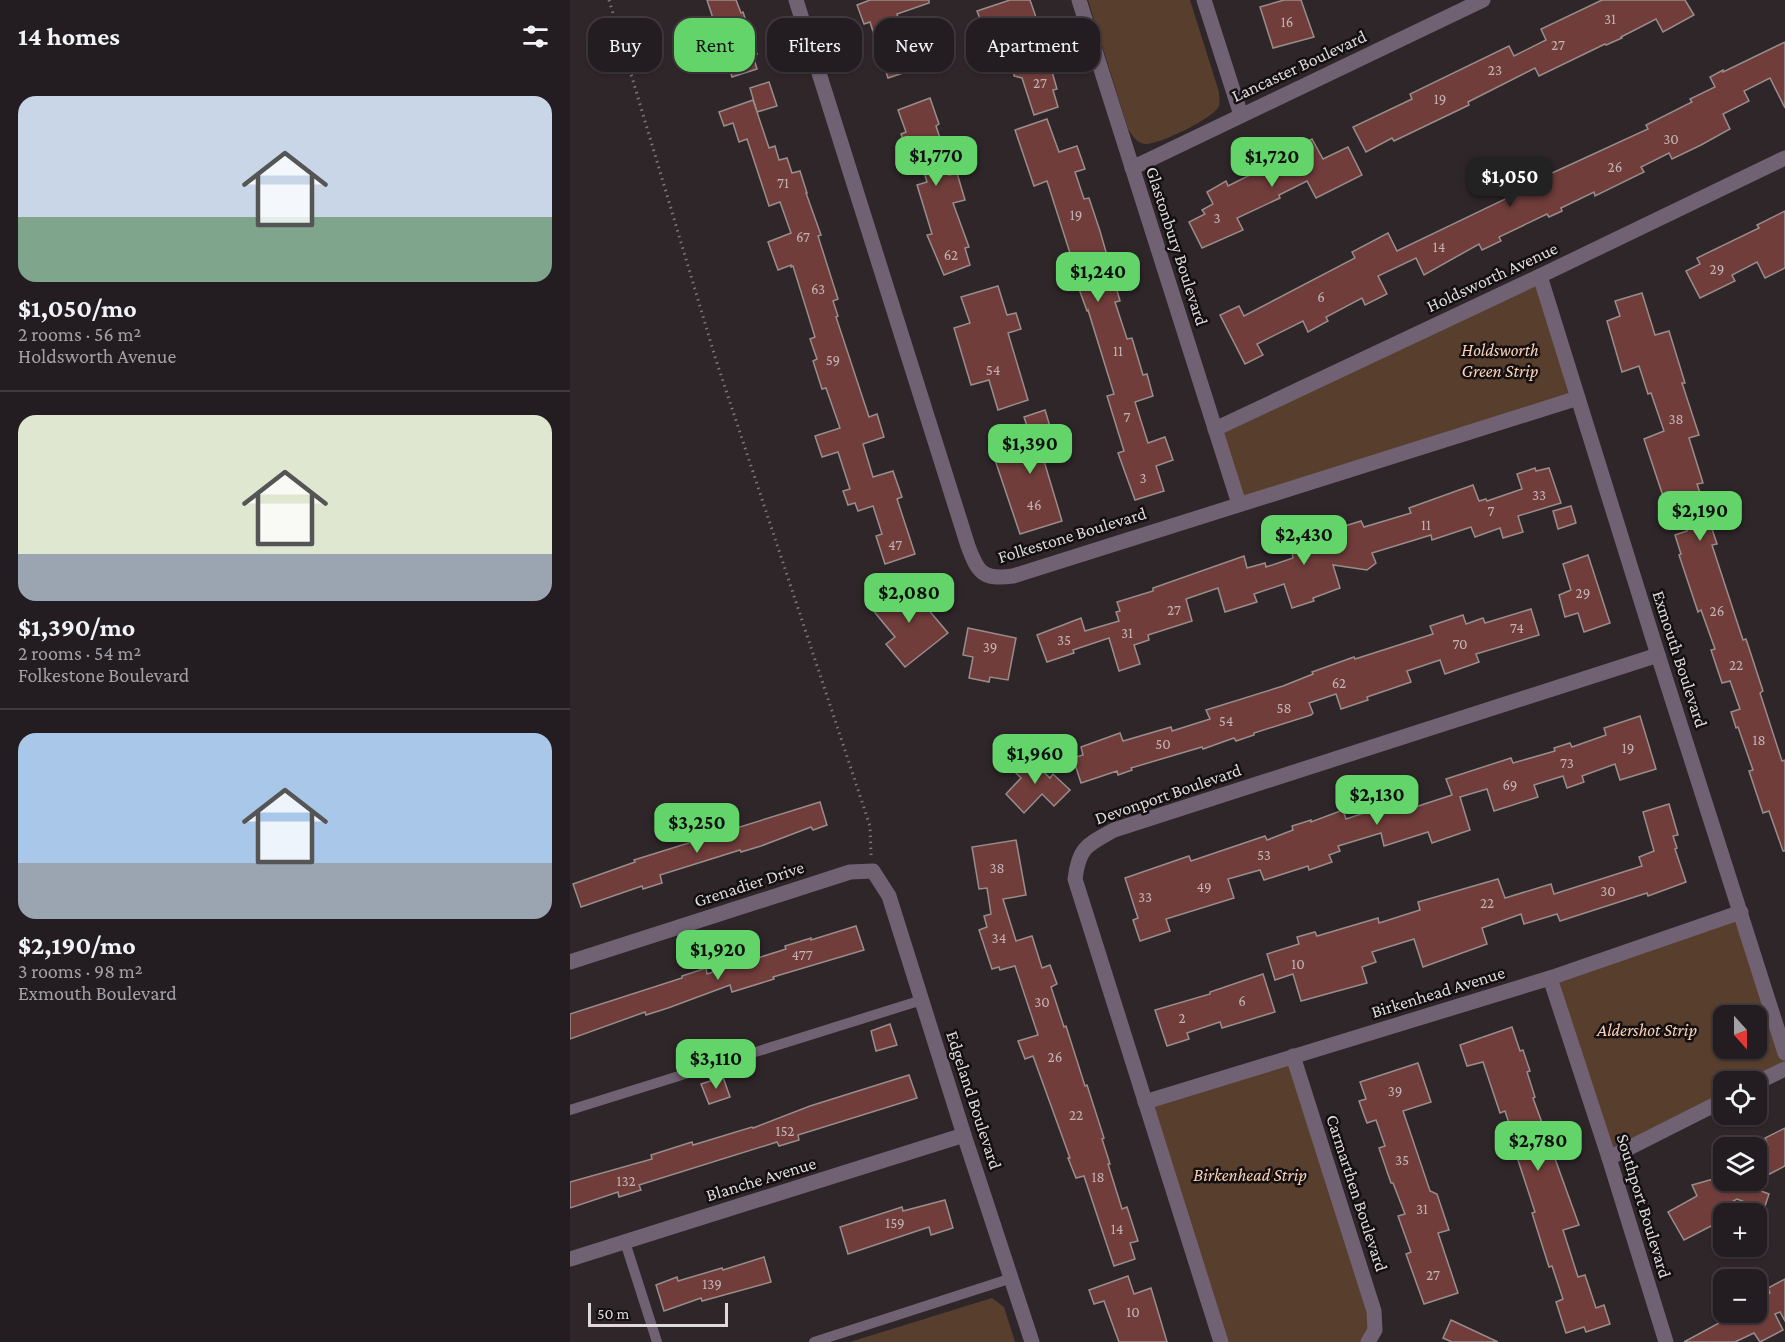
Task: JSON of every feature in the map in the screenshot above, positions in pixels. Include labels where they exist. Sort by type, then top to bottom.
[{"type":"street","name":"Folkestone Boulevard","points":[[796,0],[968,546],[976,568],[985,575],[997,578],[1013,576],[1578,398]]},
{"type":"street","name":"Glastonbury Boulevard","points":[[1079,0],[1239,504]]},
{"type":"street","points":[[1204,0],[1241,115]]},
{"type":"street","name":"Lancaster Boulevard","points":[[1132,168],[1483,0]]},
{"type":"street","name":"Holdsworth Avenue","points":[[1215,429],[1785,158]]},
{"type":"street","name":"Exmouth Boulevard","points":[[1540,276],[1785,1053]]},
{"type":"street","name":"Devonport Boulevard","points":[[1221,1342],[1074,879],[1077,861],[1088,844],[1114,830],[1658,655]]},
{"type":"street","name":"Grenadier Drive","points":[[570,962],[850,872],[873,872]]},
{"type":"street","name":"Edgeland Boulevard","points":[[873,872],[889,896],[1032,1342]]},
{"type":"street","name":"Birkenhead Avenue","points":[[1145,1102],[1550,978],[1741,912]]},
{"type":"street","name":"Southport Boulevard","points":[[1550,978],[1666,1342]]},
{"type":"street","name":"Carmarthen Boulevard","points":[[1293,1056],[1374,1311],[1375,1330],[1368,1342]]},
{"type":"street","points":[[1767,1078],[1785,1069]]},
{"type":"street","points":[[1609,1158],[1713,1106]]},
{"type":"street","name":"Blanche Avenue","points":[[570,1259],[964,1135]]},
{"type":"lane","points":[[570,1110],[922,1000]]},
{"type":"lane","points":[[625,1242],[657,1342]]},
{"type":"lane","points":[[814,1342],[1012,1278]]},
{"type":"path","points":[[609,0],[716,360],[870,826],[873,872]]},
{"type":"green space","points":[[1088,0],[1190,0],[1219,92],[1219,106],[1197,124],[1173,136],[1145,144],[1137,141],[1128,129],[1100,39],[1100,18],[1094,18]]},
{"type":"green space","name":"Holdsworth Green Strip","points":[[1540,276],[1578,398],[1239,504],[1215,429]]},
{"type":"green space","name":"Aldershot Strip","points":[[1741,912],[1785,1053],[1785,1069],[1767,1077],[1767,1071],[1713,1071],[1713,1105],[1609,1158],[1550,978]]},
{"type":"green space","name":"Birkenhead Strip","points":[[1293,1056],[1374,1311],[1368,1342],[1221,1342],[1145,1102]]},
{"type":"green space","points":[[992,1298],[1004,1307],[1015,1342],[850,1342]]},
{"type":"building","points":[[707,0],[736,0],[745,18],[713,18]]},
{"type":"building","points":[[870,0],[929,0],[929,3],[897,14],[898,18],[874,18],[874,34],[870,22],[864,24],[857,5]]},
{"type":"building","points":[[1010,0],[1030,0],[1036,18],[980,18],[977,11]]},
{"type":"building","points":[[1284,0],[1301,0],[1314,37],[1273,48],[1260,7]]},
{"type":"building","points":[[1602,0],[1685,0],[1694,15],[1663,32],[1656,19],[1622,38],[1539,76],[1535,68],[1468,102],[1469,105],[1394,141],[1392,138],[1366,152],[1353,127],[1412,99],[1410,94],[1509,46],[1514,56],[1546,40],[1541,29]]},
{"type":"building","points":[[1785,42],[1785,108],[1770,78],[1744,91],[1749,101],[1723,114],[1730,129],[1701,145],[1672,159],[1669,153],[1641,167],[1644,172],[1595,196],[1594,192],[1561,208],[1562,211],[1549,217],[1547,214],[1499,237],[1501,241],[1482,250],[1479,244],[1424,275],[1416,258],[1378,276],[1387,294],[1365,305],[1362,298],[1326,317],[1328,321],[1308,332],[1303,321],[1257,344],[1263,355],[1245,364],[1220,315],[1239,306],[1244,316],[1355,258],[1352,252],[1388,233],[1397,251],[1551,177],[1550,174],[1648,129],[1646,125],[1692,102],[1690,99],[1715,87],[1710,77]]},
{"type":"building","points":[[730,72],[748,72],[732,77]]},
{"type":"building","points":[[886,72],[906,72],[888,78]]},
{"type":"building","points":[[1014,72],[1052,72],[1057,89],[1053,90],[1058,107],[1034,115],[1022,78],[1014,76]]},
{"type":"building","points":[[769,82],[777,106],[757,112],[750,88]]},
{"type":"building","points":[[930,98],[939,124],[936,126],[941,141],[938,142],[949,175],[957,173],[965,200],[953,203],[969,247],[965,248],[970,265],[944,275],[927,235],[932,234],[917,185],[927,182],[917,149],[908,152],[901,134],[906,132],[898,110]]},
{"type":"building","points":[[753,100],[769,148],[775,146],[779,160],[787,158],[792,173],[800,171],[821,235],[818,236],[838,299],[833,301],[838,316],[836,317],[869,417],[877,414],[884,437],[863,444],[873,477],[893,471],[902,497],[897,499],[915,554],[885,564],[876,536],[882,534],[873,506],[858,511],[855,503],[848,505],[843,491],[850,489],[838,452],[822,457],[815,436],[840,428],[826,388],[822,389],[813,361],[817,359],[810,339],[815,337],[793,266],[778,270],[768,242],[791,233],[780,202],[769,206],[747,139],[739,142],[733,123],[724,126],[719,112]]},
{"type":"building","points":[[1047,119],[1059,152],[1077,146],[1085,169],[1075,172],[1084,199],[1089,198],[1100,231],[1120,301],[1115,302],[1127,339],[1132,338],[1143,375],[1147,374],[1153,396],[1135,402],[1148,443],[1165,437],[1173,460],[1156,466],[1164,491],[1135,500],[1118,453],[1124,451],[1107,396],[1114,394],[1088,310],[1078,286],[1070,290],[1063,270],[1072,267],[1068,254],[1070,253],[1047,181],[1034,186],[1015,130]]},
{"type":"building","points":[[1312,139],[1323,159],[1348,147],[1362,175],[1316,198],[1307,181],[1279,195],[1280,198],[1237,218],[1243,230],[1202,248],[1189,222],[1205,214],[1202,210],[1213,204],[1207,192],[1226,181],[1228,186],[1254,173],[1253,170]]},
{"type":"building","points":[[1785,211],[1785,268],[1765,278],[1757,262],[1732,275],[1735,281],[1700,298],[1686,271],[1700,264],[1697,258],[1759,228],[1757,225]]},
{"type":"building","points":[[998,286],[1007,315],[1016,313],[1021,329],[1008,333],[1028,400],[998,410],[989,380],[971,385],[954,328],[970,323],[961,297]]},
{"type":"building","points":[[1642,293],[1655,335],[1669,331],[1685,383],[1682,383],[1699,435],[1689,438],[1703,483],[1697,484],[1717,544],[1712,545],[1743,640],[1746,639],[1763,691],[1760,693],[1782,761],[1785,760],[1785,851],[1783,851],[1769,811],[1763,813],[1749,771],[1753,770],[1731,712],[1740,709],[1730,681],[1722,683],[1711,650],[1715,649],[1701,610],[1698,612],[1679,555],[1681,554],[1675,535],[1687,531],[1676,499],[1665,502],[1644,439],[1664,431],[1639,366],[1622,372],[1607,321],[1620,316],[1615,301]]},
{"type":"building","points":[[1045,410],[1059,456],[1044,461],[1062,521],[1020,534],[991,448],[1030,435],[1024,417]]},
{"type":"building","points":[[1535,468],[1536,471],[1549,468],[1561,503],[1518,516],[1523,532],[1503,538],[1500,528],[1475,537],[1471,527],[1432,540],[1431,535],[1372,553],[1376,563],[1367,570],[1333,565],[1340,588],[1313,598],[1314,601],[1292,608],[1284,584],[1254,594],[1257,602],[1225,612],[1218,588],[1186,599],[1192,621],[1148,635],[1149,640],[1134,645],[1140,664],[1119,671],[1109,638],[1073,650],[1074,653],[1047,662],[1037,635],[1081,618],[1085,631],[1119,621],[1116,612],[1120,611],[1117,602],[1153,591],[1153,588],[1244,556],[1247,568],[1265,563],[1266,567],[1293,558],[1292,553],[1335,539],[1332,530],[1361,521],[1364,527],[1411,513],[1409,508],[1473,485],[1479,501],[1486,499],[1487,501],[1522,489],[1517,474]]},
{"type":"building","points":[[1571,506],[1576,523],[1558,529],[1553,511]]},
{"type":"building","points":[[1588,555],[1610,623],[1584,632],[1578,613],[1565,617],[1559,595],[1571,590],[1563,564]]},
{"type":"building","points":[[905,582],[948,633],[905,667],[886,644],[895,637],[872,609]]},
{"type":"building","points":[[1531,609],[1539,635],[1476,654],[1479,662],[1445,674],[1440,660],[1407,671],[1411,682],[1367,697],[1368,700],[1341,709],[1336,694],[1309,703],[1313,713],[1311,715],[1254,733],[1254,735],[1236,741],[1234,738],[1203,749],[1202,747],[1131,768],[1132,770],[1118,775],[1117,771],[1081,783],[1073,758],[1083,755],[1081,747],[1120,733],[1123,741],[1171,727],[1172,731],[1210,719],[1206,710],[1283,686],[1313,674],[1312,672],[1354,657],[1355,659],[1433,634],[1430,626],[1463,615],[1466,624],[1483,618],[1485,623]]},
{"type":"building","points":[[968,628],[1016,638],[1008,680],[990,677],[989,682],[969,678],[973,657],[963,655]]},
{"type":"building","points":[[1640,716],[1656,769],[1620,780],[1615,764],[1582,776],[1584,782],[1567,788],[1563,776],[1534,785],[1538,797],[1494,811],[1487,789],[1460,797],[1470,830],[1432,843],[1428,832],[1384,846],[1381,833],[1338,846],[1340,851],[1329,855],[1332,862],[1309,870],[1308,866],[1264,880],[1260,870],[1228,879],[1234,898],[1166,919],[1170,931],[1140,941],[1133,920],[1138,918],[1125,878],[1189,856],[1191,861],[1265,836],[1267,840],[1293,830],[1292,826],[1311,820],[1311,822],[1343,810],[1346,819],[1373,810],[1370,798],[1402,787],[1409,809],[1452,795],[1446,779],[1511,758],[1513,763],[1555,751],[1554,748],[1570,743],[1572,747],[1606,735],[1604,728]]},
{"type":"building","points":[[1025,754],[1050,778],[1053,774],[1070,790],[1054,806],[1042,794],[1024,813],[1006,794],[1021,778],[1011,768]]},
{"type":"building","points":[[820,802],[827,825],[813,830],[811,827],[761,846],[741,852],[740,850],[660,875],[662,883],[643,889],[642,886],[581,907],[573,884],[635,862],[634,860]]},
{"type":"building","points":[[1669,804],[1678,835],[1673,836],[1677,848],[1675,849],[1686,882],[1648,896],[1647,893],[1560,921],[1557,914],[1524,924],[1521,914],[1482,928],[1487,944],[1423,967],[1414,939],[1372,952],[1376,962],[1362,967],[1367,983],[1301,1001],[1293,974],[1275,980],[1267,954],[1299,944],[1297,937],[1315,932],[1317,936],[1378,918],[1379,923],[1420,910],[1418,902],[1498,879],[1505,898],[1551,884],[1554,894],[1642,866],[1639,857],[1654,851],[1643,812]]},
{"type":"building","points":[[1016,840],[1026,895],[1003,899],[1016,941],[1032,936],[1042,968],[1050,965],[1057,984],[1051,987],[1104,1138],[1102,1139],[1110,1164],[1108,1164],[1122,1209],[1127,1207],[1138,1241],[1130,1243],[1135,1259],[1114,1266],[1084,1176],[1076,1178],[1033,1056],[1025,1059],[1018,1041],[1038,1035],[1015,966],[1000,970],[999,967],[992,969],[979,930],[987,927],[984,916],[991,914],[987,888],[979,889],[972,847]]},
{"type":"building","points":[[856,926],[864,950],[773,977],[774,979],[732,992],[730,985],[668,1008],[646,1015],[645,1012],[570,1039],[570,1014],[706,968],[707,974],[786,949],[785,946]]},
{"type":"building","points":[[1263,974],[1275,1012],[1222,1028],[1220,1022],[1187,1033],[1189,1039],[1167,1046],[1155,1010],[1210,994],[1210,992]]},
{"type":"building","points":[[890,1024],[897,1045],[876,1051],[871,1031]]},
{"type":"building","points":[[1512,1027],[1520,1051],[1523,1050],[1530,1071],[1527,1072],[1535,1097],[1533,1098],[1579,1225],[1563,1230],[1578,1277],[1585,1275],[1596,1308],[1604,1305],[1610,1324],[1586,1332],[1584,1327],[1566,1333],[1556,1302],[1563,1299],[1552,1266],[1549,1267],[1532,1213],[1535,1212],[1515,1151],[1518,1151],[1505,1111],[1500,1113],[1483,1062],[1467,1066],[1460,1045]]},
{"type":"building","points":[[1418,1063],[1431,1102],[1403,1111],[1430,1191],[1437,1194],[1449,1230],[1438,1233],[1458,1293],[1424,1304],[1406,1254],[1411,1252],[1398,1216],[1405,1214],[1379,1148],[1385,1146],[1376,1120],[1367,1123],[1359,1101],[1366,1099],[1360,1082]]},
{"type":"building","points":[[909,1075],[917,1098],[798,1135],[799,1140],[779,1146],[777,1142],[639,1185],[641,1190],[619,1197],[618,1192],[570,1208],[570,1182],[652,1159],[651,1155],[692,1142],[693,1145],[753,1128],[810,1106]]},
{"type":"building","points":[[723,1077],[730,1097],[709,1104],[701,1084]]},
{"type":"building","points":[[1785,1128],[1785,1166],[1767,1175],[1768,1145],[1767,1137]]},
{"type":"building","points":[[1713,1179],[1713,1191],[1761,1191],[1769,1194],[1766,1203],[1748,1203],[1737,1199],[1730,1203],[1713,1203],[1713,1230],[1711,1226],[1684,1240],[1668,1212],[1697,1196],[1692,1185]]},
{"type":"building","points":[[945,1200],[953,1228],[931,1235],[929,1227],[848,1254],[840,1227],[902,1207],[903,1211]]},
{"type":"building","points":[[764,1257],[771,1282],[702,1301],[701,1298],[664,1311],[656,1285],[677,1277],[678,1281]]},
{"type":"building","points":[[1128,1276],[1134,1294],[1151,1288],[1167,1342],[1119,1342],[1104,1301],[1094,1304],[1089,1290]]},
{"type":"building","points":[[1785,1279],[1785,1321],[1780,1312],[1775,1314],[1783,1330],[1760,1342],[1754,1333],[1735,1342],[1684,1342],[1719,1323],[1767,1323],[1767,1294],[1770,1293],[1768,1288]]},
{"type":"building","points":[[1451,1320],[1498,1342],[1452,1342],[1443,1338]]}]
